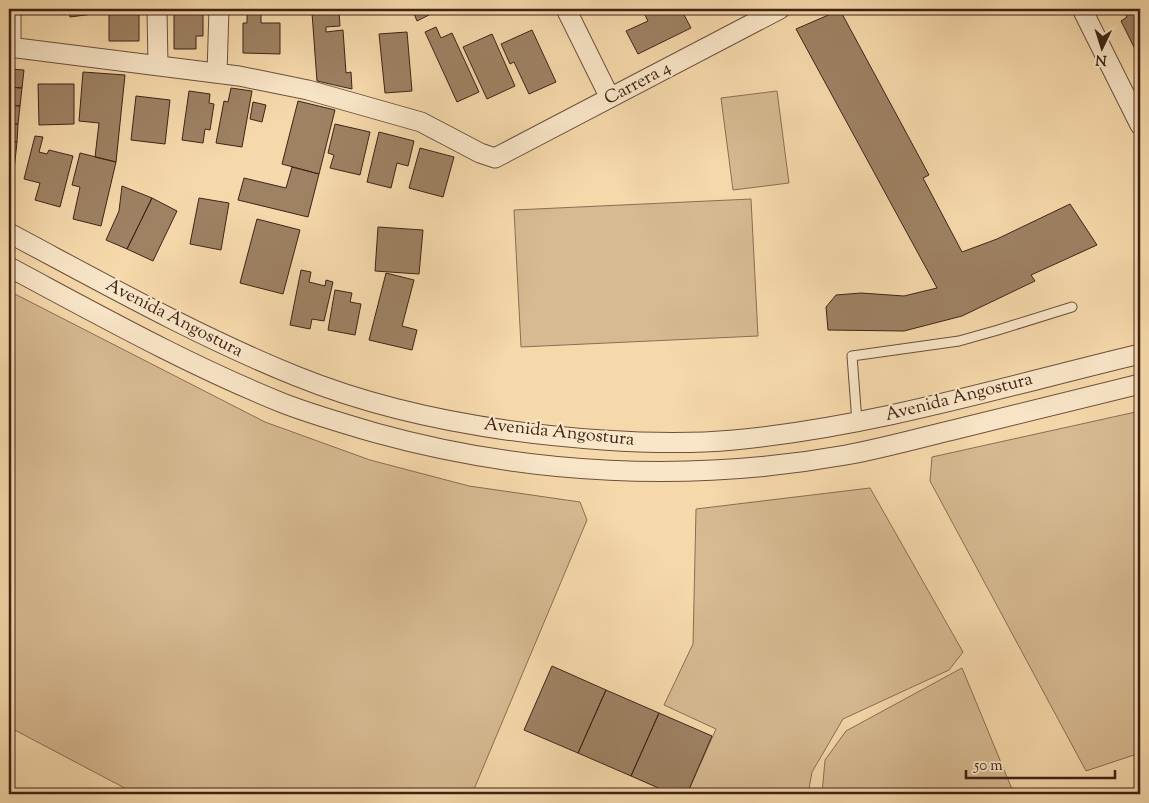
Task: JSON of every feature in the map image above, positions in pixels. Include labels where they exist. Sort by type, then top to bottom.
[{"type":"street","points":[[11,9],[10,47],[217,73],[219,9]]},
{"type":"street","points":[[157,9],[158,66]]},
{"type":"street","points":[[566,9],[610,98]]},
{"type":"street","name":"Carrera 4","points":[[217,73],[308,90],[405,116],[434,128],[480,153],[495,158],[780,9]]},
{"type":"street","points":[[1082,9],[1140,125]]},
{"type":"street","name":"Avenida Angostura","points":[[9,233],[225,346],[299,378],[351,395],[450,421],[518,432],[574,438],[661,443],[733,440],[798,432],[857,422],[1140,354]]},
{"type":"street","name":"Avenida Angostura","points":[[9,267],[212,372],[289,405],[342,423],[445,450],[571,468],[694,472],[819,459],[904,442],[1140,384]]},
{"type":"lane","points":[[857,422],[852,356],[958,341],[1072,307]]},
{"type":"shaded area","points":[[777,91],[789,183],[733,190],[721,98]]},
{"type":"shaded area","points":[[751,199],[758,336],[521,347],[514,210]]},
{"type":"shaded area","points":[[9,291],[265,422],[370,460],[469,486],[580,502],[587,520],[472,794],[136,794],[9,727]]},
{"type":"shaded area","points":[[1140,411],[1140,753],[1086,771],[930,481],[932,457]]},
{"type":"shaded area","points":[[870,488],[963,652],[949,670],[843,719],[812,772],[808,794],[687,794],[716,729],[664,705],[693,644],[696,509]]},
{"type":"shaded area","points":[[962,668],[1014,794],[822,794],[825,760],[846,731]]},
{"type":"building","points":[[69,9],[100,9],[101,13],[70,17]]},
{"type":"building","points":[[109,9],[139,9],[139,14],[109,14]]},
{"type":"building","points":[[174,9],[203,9],[203,36],[196,36],[196,49],[174,49]]},
{"type":"building","points":[[312,9],[338,9],[339,11],[312,13]]},
{"type":"building","points":[[412,9],[426,9],[429,15],[417,21]]},
{"type":"building","points":[[642,9],[681,9],[691,28],[638,54],[626,31],[648,21]]},
{"type":"building","points":[[1140,9],[1140,52],[1137,53],[1121,21],[1127,17],[1125,13]]},
{"type":"building","points":[[840,10],[929,175],[923,178],[962,252],[997,239],[1070,204],[1097,245],[1031,275],[1035,281],[962,316],[904,331],[828,330],[826,307],[836,295],[861,293],[904,296],[937,288],[796,29]]},
{"type":"building","points":[[339,11],[340,26],[326,27],[326,32],[343,30],[346,73],[351,72],[352,89],[317,81],[312,13]]},
{"type":"building","points":[[247,12],[261,12],[261,23],[280,23],[280,54],[243,53],[243,23],[247,23]]},
{"type":"building","points":[[109,14],[139,14],[139,41],[109,41]]},
{"type":"building","points":[[436,27],[441,38],[452,33],[479,92],[457,102],[425,32]]},
{"type":"building","points":[[532,30],[556,82],[529,94],[514,62],[510,64],[501,44]]},
{"type":"building","points":[[407,32],[412,91],[385,93],[379,34]]},
{"type":"building","points":[[492,34],[515,86],[487,99],[463,47]]},
{"type":"building","points":[[9,69],[24,70],[22,88],[9,87]]},
{"type":"building","points":[[83,72],[125,75],[116,162],[95,157],[99,123],[79,121]]},
{"type":"building","points":[[38,84],[74,84],[74,124],[39,125]]},
{"type":"building","points":[[9,87],[22,88],[20,106],[9,105]]},
{"type":"building","points":[[231,88],[252,91],[242,147],[216,143],[224,101],[228,102]]},
{"type":"building","points":[[189,91],[210,94],[209,103],[214,104],[210,130],[205,129],[203,143],[182,140]]},
{"type":"building","points":[[136,96],[170,100],[165,144],[131,140]]},
{"type":"building","points":[[298,101],[335,110],[319,174],[282,164]]},
{"type":"building","points":[[253,102],[266,105],[262,122],[250,119]]},
{"type":"building","points":[[9,105],[20,106],[18,124],[9,123]]},
{"type":"building","points":[[9,123],[18,124],[17,142],[9,141]]},
{"type":"building","points":[[335,124],[370,132],[360,175],[330,168],[334,155],[328,153]]},
{"type":"building","points":[[379,132],[414,141],[408,166],[397,163],[391,188],[367,182]]},
{"type":"building","points":[[35,136],[43,137],[39,152],[47,154],[49,150],[73,156],[60,207],[35,200],[40,183],[24,179]]},
{"type":"building","points":[[9,141],[17,142],[15,161],[9,160]]},
{"type":"building","points":[[420,148],[454,157],[443,197],[409,188]]},
{"type":"building","points":[[80,153],[116,162],[101,226],[73,219],[80,187],[72,185]]},
{"type":"building","points":[[9,160],[15,161],[13,179],[9,178]]},
{"type":"building","points":[[292,167],[319,174],[308,217],[238,200],[244,178],[286,188]]},
{"type":"building","points":[[122,186],[152,198],[127,249],[106,240],[119,211]]},
{"type":"building","points":[[152,198],[177,211],[153,261],[127,249]]},
{"type":"building","points":[[199,198],[229,203],[221,250],[190,244]]},
{"type":"building","points":[[257,219],[300,230],[283,294],[240,283]]},
{"type":"building","points":[[378,227],[423,230],[419,274],[375,271]]},
{"type":"building","points":[[301,270],[311,272],[309,282],[325,286],[326,280],[333,282],[324,321],[312,319],[310,329],[290,325]]},
{"type":"building","points":[[386,273],[414,280],[402,326],[417,330],[412,350],[369,340]]},
{"type":"building","points":[[335,290],[352,293],[350,302],[361,304],[355,335],[328,330]]},
{"type":"building","points":[[552,666],[606,690],[578,753],[524,730]]},
{"type":"building","points":[[606,690],[659,713],[631,776],[578,753]]},
{"type":"building","points":[[659,713],[712,736],[687,794],[672,794],[631,776]]}]
